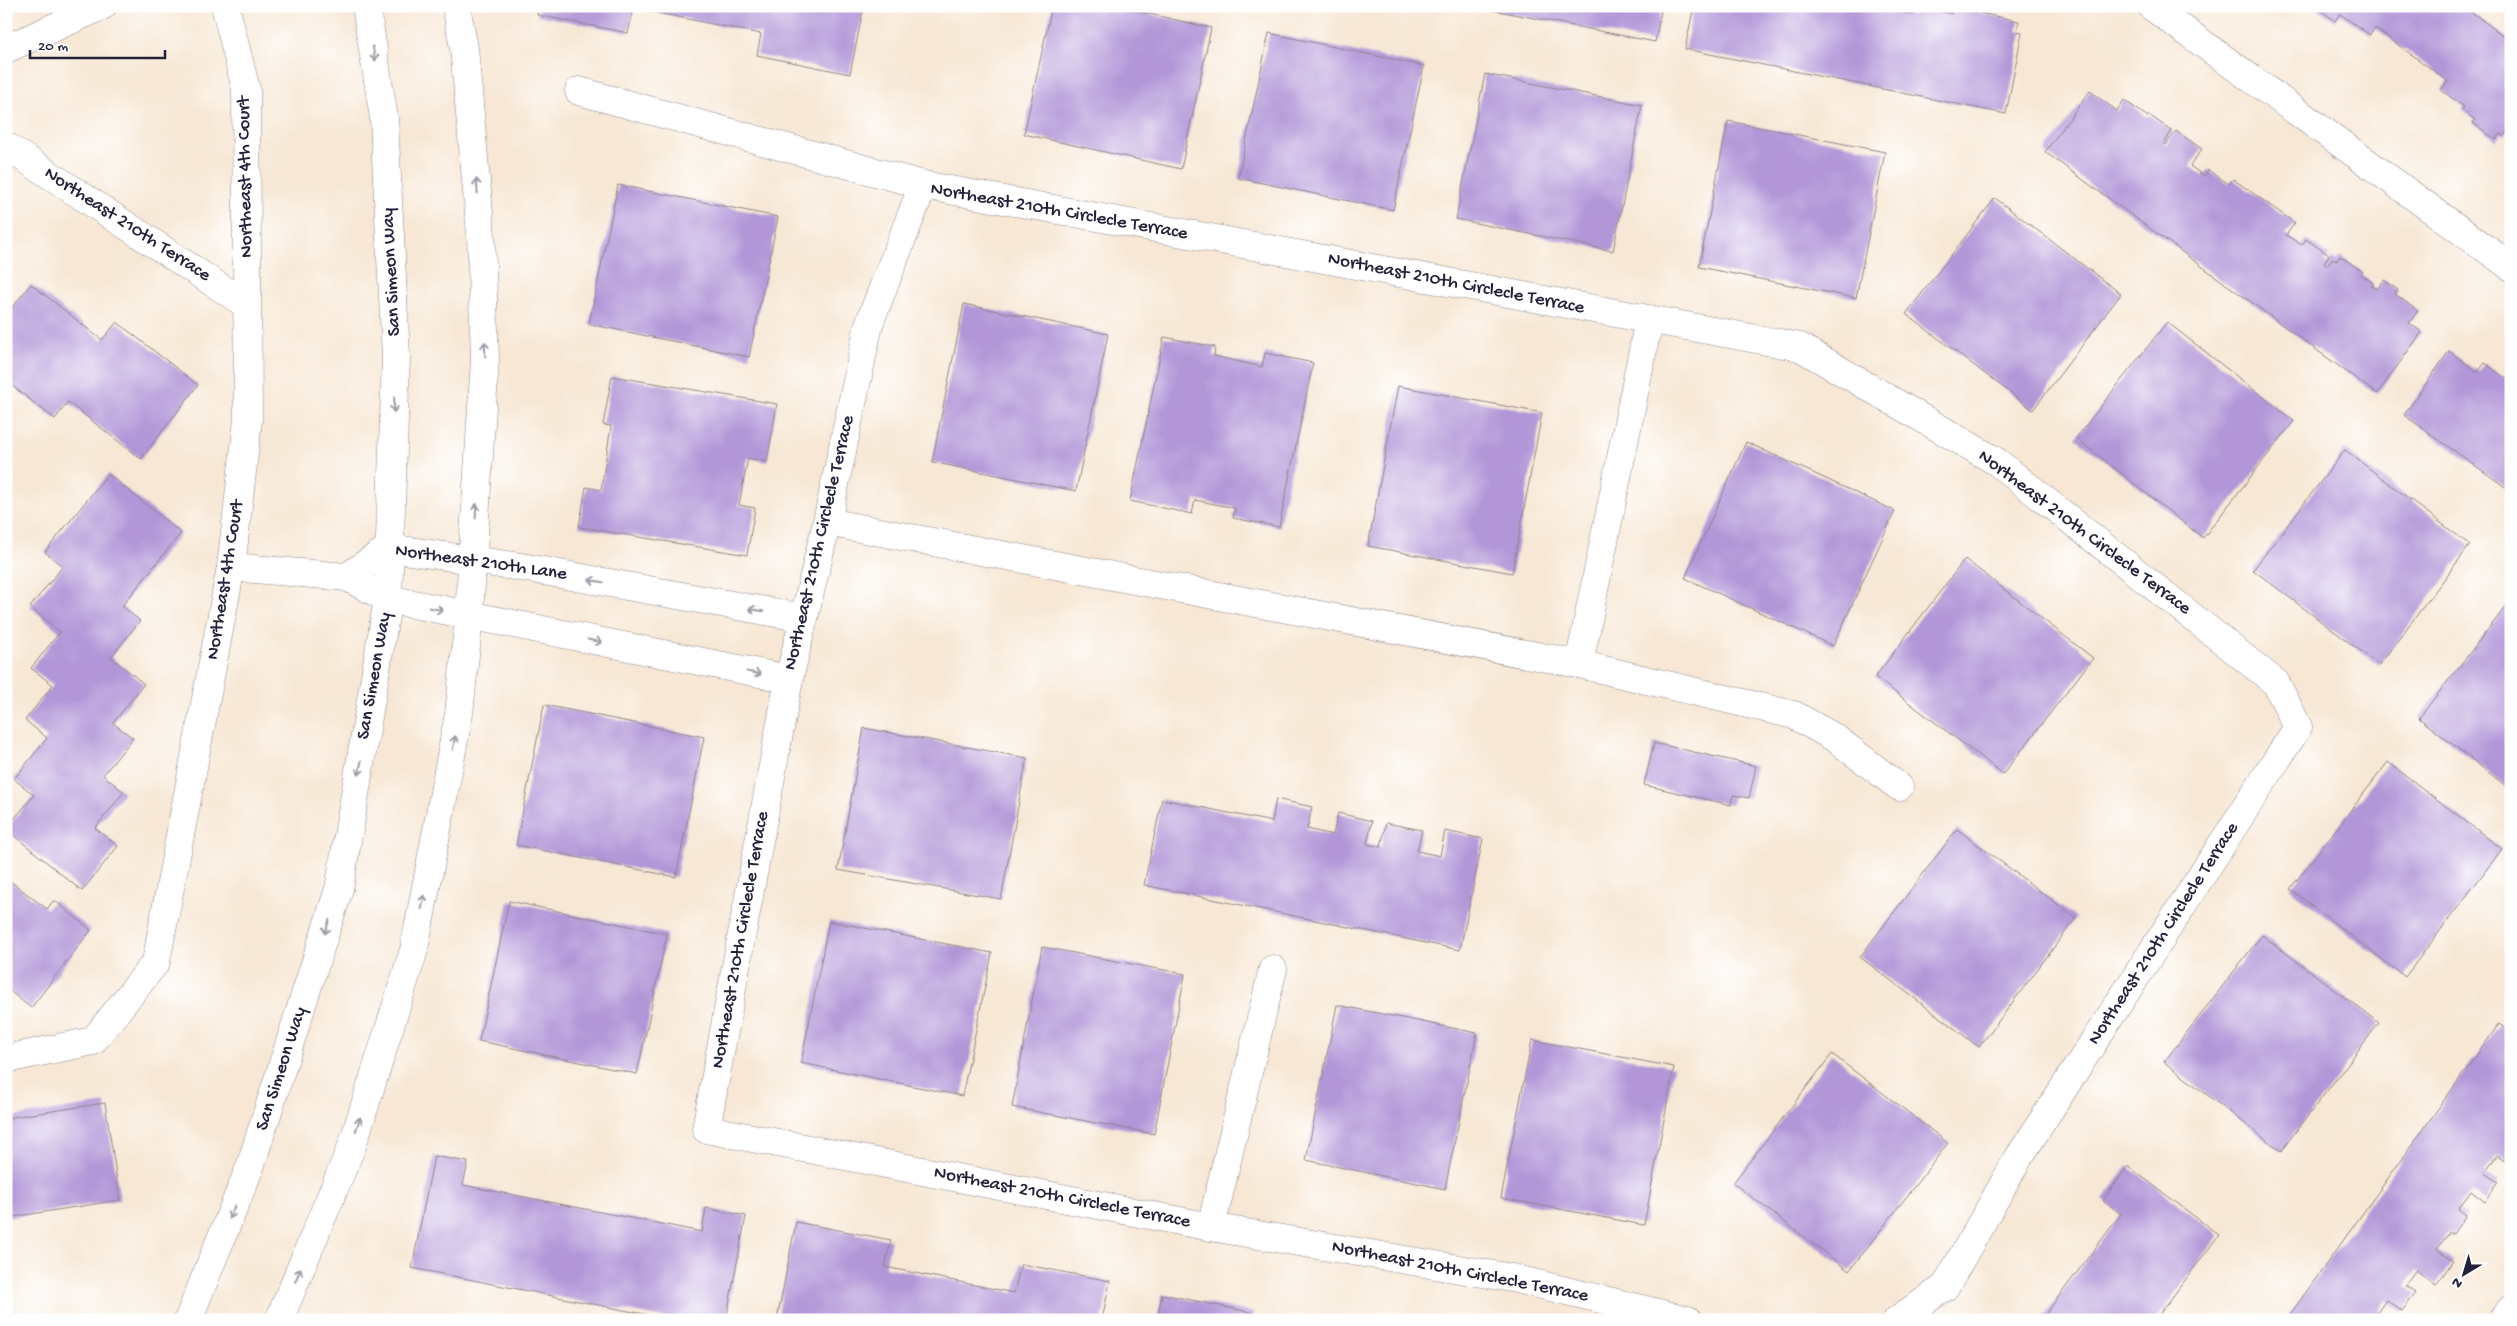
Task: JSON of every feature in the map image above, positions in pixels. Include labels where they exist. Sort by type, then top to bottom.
[{"type":"street","points":[[6,49],[102,6]]},
{"type":"street","name":"Northeast 4th Court","points":[[6,1058],[93,1041],[156,962],[232,566],[248,420],[246,89],[225,6]]},
{"type":"street","name":"San Simeon Way","points":[[188,1320],[250,1167],[339,889],[388,599],[396,357],[384,118],[366,6]]},
{"type":"street","points":[[279,1320],[352,1146],[414,950],[460,714],[470,616],[485,350],[481,235],[464,48],[456,6]]},
{"type":"street","points":[[2151,6],[2511,267]]},
{"type":"street","points":[[579,90],[923,185]]},
{"type":"street","name":"Northeast 210th Terrace","points":[[6,146],[247,305]]},
{"type":"street","name":"Northeast 210th Circlecle Terrace","points":[[1688,1320],[1512,1278],[1211,1227],[706,1129],[788,679],[827,522],[869,324],[923,185],[1800,347],[1997,462],[2276,683],[2298,727],[2019,1157],[1945,1287],[1898,1320]]},
{"type":"street","points":[[1579,664],[1649,320]]},
{"type":"street","points":[[827,522],[1579,664],[1794,715],[1835,738],[1899,787]]},
{"type":"street","name":"Northeast 210th Lane","points":[[347,577],[389,548],[473,560],[804,618]]},
{"type":"street","points":[[232,566],[347,577],[388,599],[788,679]]},
{"type":"street","points":[[1211,1227],[1273,969]]},
{"type":"street","points":[[2502,1320],[2511,1309]]},
{"type":"building","points":[[539,6],[864,6],[850,74],[757,55],[761,34],[634,8],[628,33],[537,15]]},
{"type":"building","points":[[1052,6],[1115,6],[1211,28],[1181,169],[1024,134]]},
{"type":"building","points":[[1473,6],[1662,6],[1655,42]]},
{"type":"building","points":[[1694,6],[1901,6],[1900,12],[1913,15],[1915,6],[1919,6],[1951,14],[1955,8],[2019,21],[2017,31],[2022,32],[2006,114],[1685,49]]},
{"type":"building","points":[[2315,6],[2463,6],[2511,41],[2511,129],[2504,136],[2501,134],[2496,140],[2473,123],[2475,120],[2462,110],[2464,107],[2441,90],[2448,81],[2375,28],[2370,35],[2340,14],[2335,21]]},
{"type":"building","points":[[1269,33],[1424,66],[1393,210],[1238,178]]},
{"type":"building","points":[[1485,74],[1642,105],[1613,251],[1456,219]]},
{"type":"building","points":[[2090,91],[2117,111],[2124,100],[2172,131],[2164,144],[2166,145],[2176,131],[2202,149],[2190,166],[2204,176],[2208,170],[2229,184],[2233,179],[2295,223],[2286,235],[2302,245],[2306,239],[2329,255],[2324,263],[2328,265],[2332,258],[2337,261],[2340,256],[2363,272],[2361,274],[2373,283],[2372,286],[2377,289],[2384,280],[2398,290],[2395,294],[2418,311],[2409,323],[2422,332],[2377,394],[2045,152]]},
{"type":"building","points":[[1728,121],[1885,152],[1856,298],[1699,267]]},
{"type":"building","points":[[618,185],[778,217],[749,357],[589,324]]},
{"type":"building","points":[[1995,198],[2121,294],[2033,410],[1906,314]]},
{"type":"building","points":[[31,284],[102,340],[117,322],[198,385],[141,459],[68,402],[55,419],[6,381],[6,315]]},
{"type":"building","points":[[964,304],[1108,334],[1076,491],[932,462]]},
{"type":"building","points":[[2167,322],[2294,421],[2203,538],[2076,438]]},
{"type":"building","points":[[1164,337],[1215,347],[1214,356],[1262,367],[1265,353],[1313,363],[1279,527],[1233,518],[1235,508],[1195,500],[1192,514],[1130,501]]},
{"type":"building","points":[[2449,351],[2478,372],[2485,363],[2511,382],[2511,491],[2404,415]]},
{"type":"building","points":[[612,376],[777,404],[767,462],[748,458],[739,505],[755,508],[747,555],[579,527],[586,487],[601,490],[611,426],[603,425]]},
{"type":"building","points":[[1398,386],[1542,413],[1512,573],[1368,546]]},
{"type":"building","points":[[1746,442],[1895,511],[1833,646],[1685,578]]},
{"type":"building","points":[[2345,450],[2470,545],[2379,665],[2253,570]]},
{"type":"building","points":[[108,474],[181,533],[122,606],[140,621],[111,657],[144,684],[113,723],[133,738],[103,775],[124,792],[95,828],[118,846],[82,891],[6,829],[34,795],[14,779],[47,738],[25,720],[53,685],[31,668],[60,632],[30,607],[63,566],[45,552]]},
{"type":"building","points":[[1965,559],[2093,658],[2003,774],[1875,677]]},
{"type":"building","points":[[2511,600],[2511,790],[2419,718]]},
{"type":"building","points":[[544,705],[704,737],[676,877],[516,845]]},
{"type":"building","points":[[864,728],[1027,758],[1001,899],[838,870]]},
{"type":"building","points":[[1654,743],[1756,766],[1749,798],[1733,795],[1731,805],[1644,785]]},
{"type":"building","points":[[2388,762],[2502,849],[2405,977],[2290,889]]},
{"type":"building","points":[[1162,799],[1272,822],[1276,799],[1312,807],[1307,829],[1333,835],[1338,813],[1372,821],[1367,844],[1381,847],[1386,823],[1422,830],[1417,851],[1440,856],[1445,831],[1483,839],[1460,950],[1144,885]]},
{"type":"building","points":[[1957,829],[2076,918],[1979,1047],[1860,957]]},
{"type":"building","points":[[6,878],[47,909],[54,900],[91,930],[31,1008],[6,988]]},
{"type":"building","points":[[509,901],[667,934],[637,1074],[479,1041]]},
{"type":"building","points":[[829,921],[992,953],[962,1096],[801,1063]]},
{"type":"building","points":[[2262,935],[2379,1023],[2281,1151],[2164,1062]]},
{"type":"building","points":[[1042,947],[1185,974],[1154,1134],[1012,1107]]},
{"type":"building","points":[[1337,1005],[1477,1033],[1445,1189],[1306,1160]]},
{"type":"building","points":[[2499,1024],[2511,1032],[2511,1164],[2497,1155],[2485,1173],[2499,1182],[2485,1202],[2471,1191],[2458,1209],[2466,1215],[2453,1234],[2449,1232],[2437,1250],[2453,1261],[2436,1285],[2416,1270],[2406,1285],[2416,1293],[2402,1311],[2386,1300],[2372,1320],[2286,1320]]},
{"type":"building","points":[[1532,1040],[1674,1067],[1644,1225],[1501,1198]]},
{"type":"building","points":[[1832,1054],[1948,1143],[1849,1271],[1733,1183]]},
{"type":"building","points":[[105,1103],[120,1200],[6,1218],[6,1118]]},
{"type":"building","points":[[434,1156],[468,1162],[463,1185],[702,1232],[706,1208],[746,1216],[726,1320],[674,1320],[412,1268]]},
{"type":"building","points":[[2128,1166],[2219,1235],[2155,1320],[2041,1320],[2121,1214],[2103,1200]]},
{"type":"building","points":[[796,1222],[891,1240],[885,1267],[1014,1293],[1021,1264],[1110,1281],[1102,1320],[777,1320]]},
{"type":"building","points":[[1162,1294],[1254,1313],[1252,1320],[1157,1320]]}]
